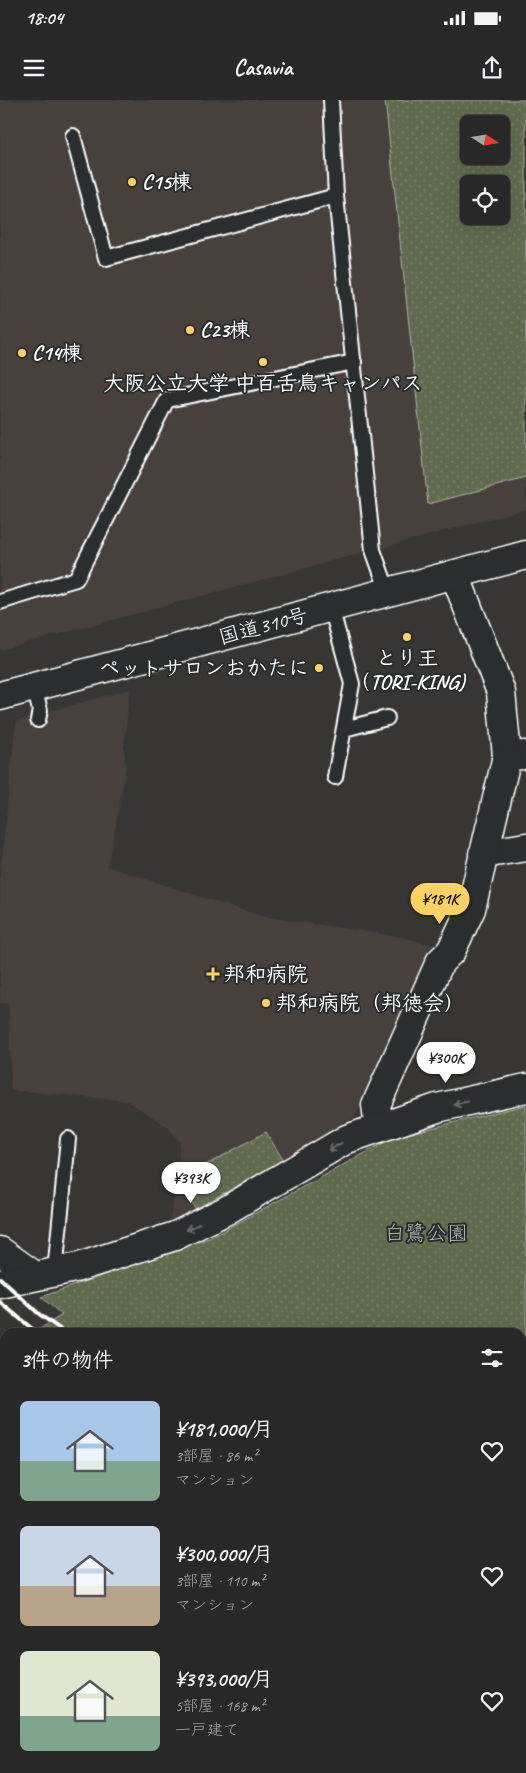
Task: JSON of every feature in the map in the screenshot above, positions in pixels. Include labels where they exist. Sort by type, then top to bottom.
[{"type":"main road","name":"国道310号","points":[[0,696],[526,556]]},
{"type":"main road","points":[[379,1127],[376,1105],[440,962],[450,951],[471,909],[483,854],[517,755],[501,692],[456,575]]},
{"type":"main road","points":[[483,854],[526,847]]},
{"type":"main road","points":[[0,1284],[79,1267],[174,1236],[227,1210],[347,1139],[437,1108],[526,1088]]},
{"type":"main road","points":[[0,1251],[45,1274]]},
{"type":"lane","points":[[331,100],[336,196],[373,550],[388,592]]},
{"type":"lane","points":[[73,136],[106,258],[336,196]]},
{"type":"lane","points":[[0,602],[76,579],[167,400],[354,362]]},
{"type":"lane","points":[[331,607],[352,684],[335,777]]},
{"type":"lane","points":[[34,688],[40,710],[38,720]]},
{"type":"lane","points":[[344,729],[387,718]]},
{"type":"lane","points":[[45,1274],[68,1139]]},
{"type":"shaded area","name":"大阪公立大学 中百舌鳥キャンパス","points":[[0,100],[526,100],[526,509],[0,650]]},
{"type":"shaded area","name":"邦和病院","points":[[130,689],[124,747],[126,766],[112,846],[106,866],[260,916],[403,937],[436,946],[414,1002],[410,1001],[355,1117],[196,1209],[170,1220],[177,1181],[180,1142],[167,1126],[127,1101],[11,1090],[9,1004],[0,1003],[0,877],[16,721]]},
{"type":"green space","points":[[385,100],[526,100],[526,478],[428,504]]},
{"type":"green space","name":"白鷺公園","points":[[526,1105],[526,1328],[41,1328],[62,1315],[41,1297],[212,1237],[394,1137]]},
{"type":"green space","points":[[266,1132],[283,1160],[196,1209],[177,1181]]},
{"type":"railway","points":[[0,1278],[39,1314],[58,1328]]},
{"type":"railway","points":[[0,1302],[31,1328]]},
{"type":"place","name":"C15棟","points":[[132,182]]},
{"type":"place","name":"C23棟","points":[[190,330]]},
{"type":"place","name":"C14棟","points":[[22,353]]},
{"type":"place","name":"大阪公立大学 中百舌鳥キャンパス","points":[[263,362]]},
{"type":"place","name":"とり王 （TORI-KING)","points":[[407,637]]},
{"type":"place","name":"ペットサロンおかたに","points":[[319,668]]},
{"type":"place","name":"邦和病院","points":[[213,974]]},
{"type":"place","name":"邦和病院（邦徳会）","points":[[266,1003]]}]
